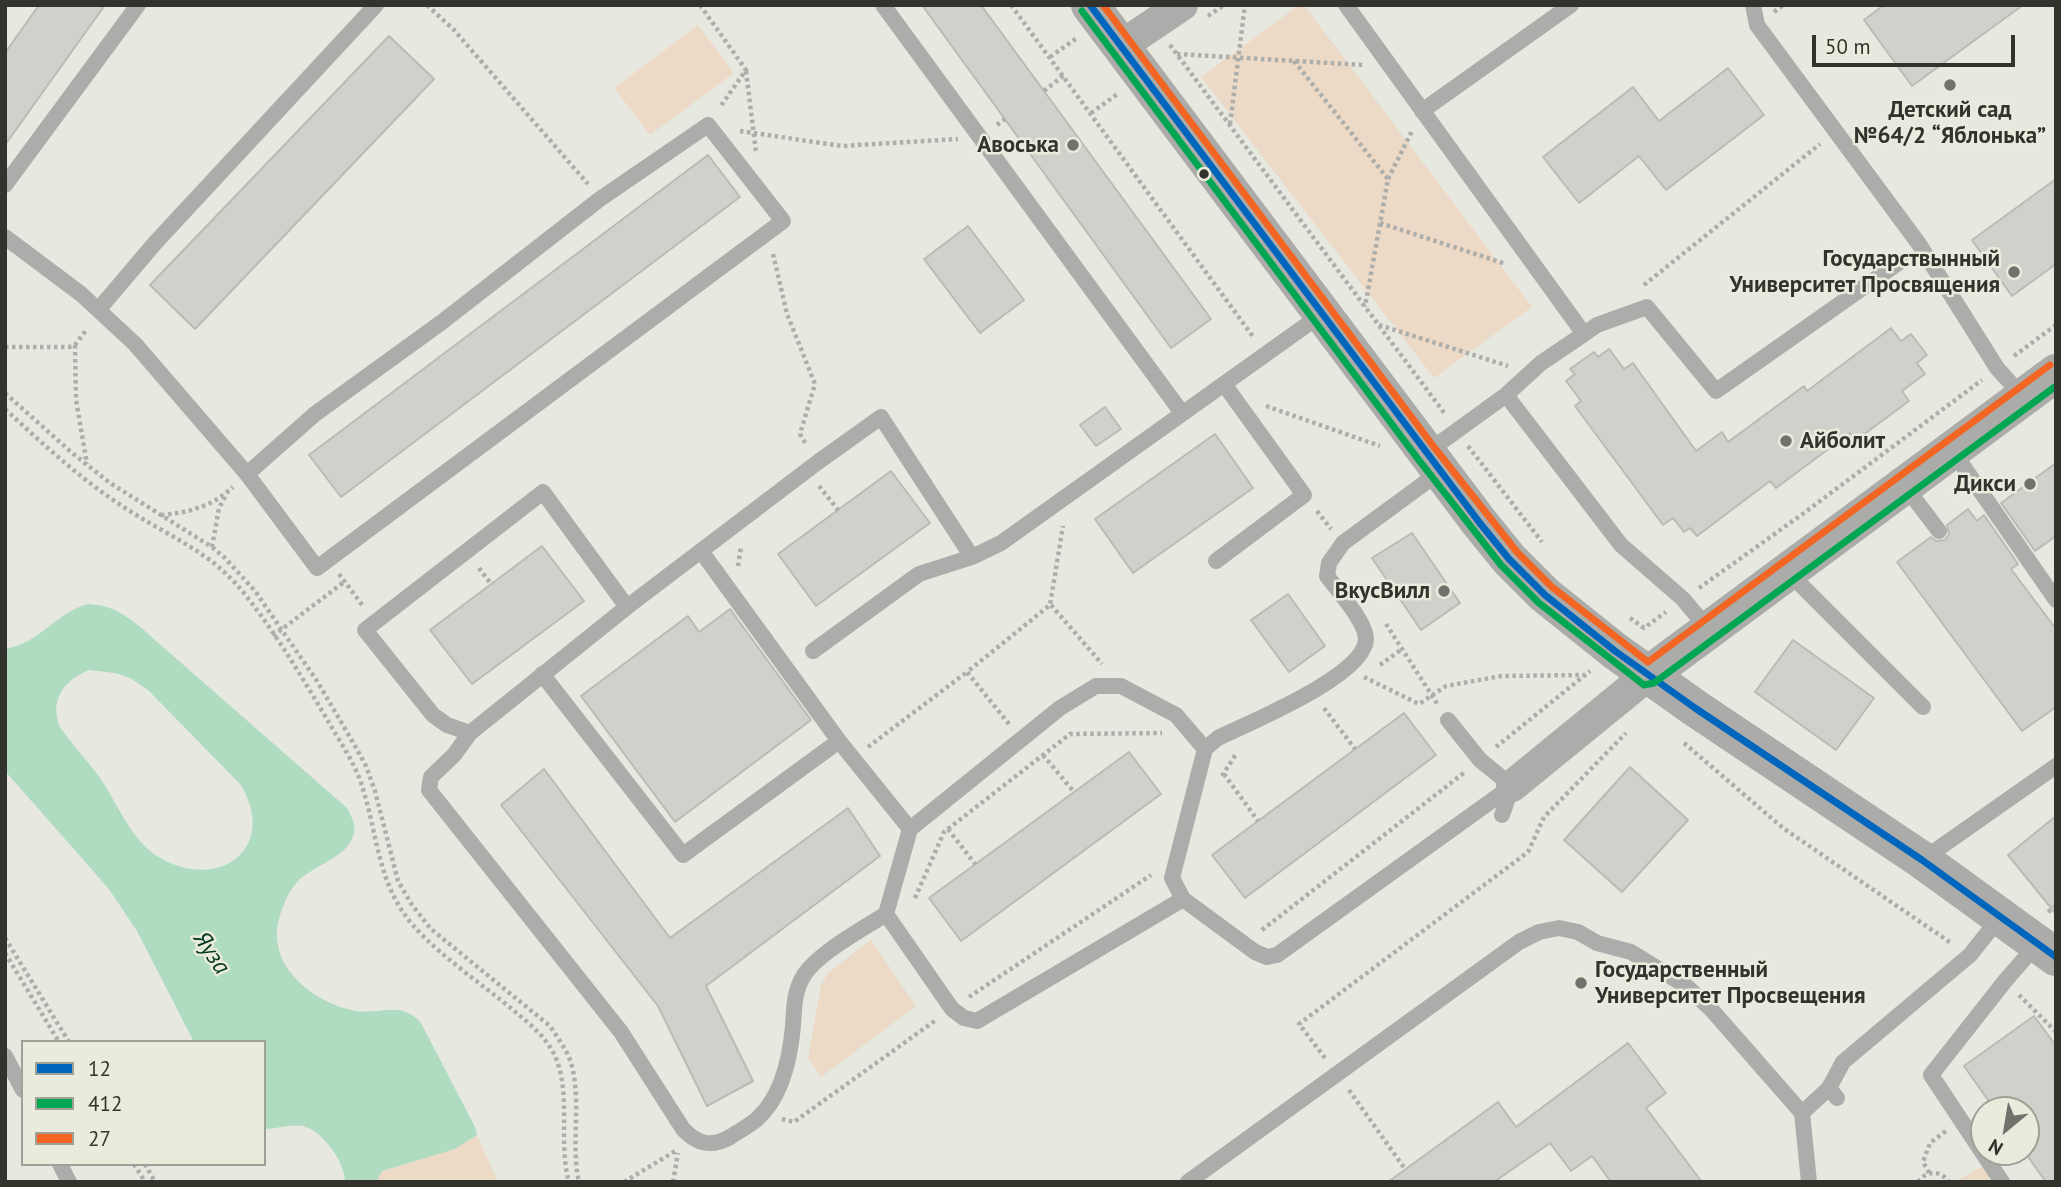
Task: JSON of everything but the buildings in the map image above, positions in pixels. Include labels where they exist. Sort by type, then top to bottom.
[{"type":"street","points":[[1121,46],[1182,5]]},
{"type":"street","points":[[1087,20],[1121,46],[1433,462],[1509,559],[1545,595],[1648,675],[1922,860],[2047,950]]},
{"type":"street","points":[[1507,800],[1648,675],[2056,373]]},
{"type":"lane","points":[[5,185],[138,5]]},
{"type":"lane","points":[[100,310],[155,243],[376,5]]},
{"type":"lane","points":[[883,5],[1182,413]]},
{"type":"lane","points":[[1346,5],[1584,334]]},
{"type":"lane","points":[[1422,111],[1571,5]]},
{"type":"lane","points":[[1753,5],[1757,25],[1919,244],[1997,368],[2022,397]]},
{"type":"lane","points":[[5,237],[100,310],[135,344],[247,474],[317,568],[783,221],[708,125],[600,199],[442,322],[315,414],[247,474]]},
{"type":"lane","points":[[1448,720],[1507,800],[1277,955],[1267,957],[1255,952],[1183,900],[1172,878],[1205,749],[1218,738],[1319,690],[1361,654],[1366,641],[1364,628],[1327,576],[1329,563],[1343,543],[1433,462],[1457,431],[1506,395],[1530,373],[1597,325],[1647,307],[1716,391],[1900,261]]},
{"type":"lane","points":[[813,651],[919,573],[972,556],[1001,542],[1182,413],[1228,389],[1267,355],[1322,314]]},
{"type":"lane","points":[[1216,561],[1304,495],[1228,389]]},
{"type":"lane","points":[[1506,395],[1620,545],[1684,599],[1709,630]]},
{"type":"lane","points":[[972,556],[881,417],[542,674],[470,733],[454,755],[431,777],[428,784],[432,797],[621,1032],[683,1129],[694,1140],[704,1144],[721,1142],[764,1113],[785,1072],[794,999],[805,973],[817,961],[886,914],[914,825],[1060,708],[1096,686],[1121,686],[1176,715],[1205,749]]},
{"type":"lane","points":[[1952,450],[2056,600]]},
{"type":"lane","points":[[1904,485],[1939,531]]},
{"type":"lane","points":[[470,733],[440,720],[423,705],[365,630],[543,492],[627,607]]},
{"type":"lane","points":[[701,551],[839,741],[914,825]]},
{"type":"lane","points":[[1788,572],[1923,707]]},
{"type":"lane","points":[[542,674],[683,855],[839,741]]},
{"type":"lane","points":[[1922,860],[2056,766]]},
{"type":"lane","points":[[886,914],[952,1009],[964,1018],[976,1021],[1183,900]]},
{"type":"lane","points":[[1802,1113],[1833,1093],[1843,1062],[1970,955],[2001,916]]},
{"type":"lane","points":[[1188,1182],[1519,942],[1539,932],[1559,928],[1578,932],[1597,943],[1631,952],[1686,986],[1710,1008],[1802,1113],[1809,1182]]},
{"type":"lane","points":[[2002,1182],[1931,1074],[2005,981],[2047,950]]},
{"type":"lane","points":[[5,1056],[21,1086]]},
{"type":"lane","points":[[61,1166],[69,1182]]},
{"type":"path","points":[[427,5],[454,30],[600,199]]},
{"type":"path","points":[[700,5],[746,70],[762,194]]},
{"type":"path","points":[[1011,5],[1267,355]]},
{"type":"path","points":[[1229,125],[1245,5]]},
{"type":"path","points":[[1050,57],[1087,20]]},
{"type":"path","points":[[1168,42],[1547,548]]},
{"type":"path","points":[[1176,54],[1390,67]]},
{"type":"path","points":[[1294,61],[1388,179]]},
{"type":"path","points":[[746,70],[708,125],[842,146],[980,138]]},
{"type":"path","points":[[1044,91],[1064,75]]},
{"type":"path","points":[[1091,113],[1123,90]]},
{"type":"path","points":[[1365,307],[1388,179],[1422,111]]},
{"type":"path","points":[[1636,292],[1836,132]]},
{"type":"path","points":[[1380,223],[1541,275]]},
{"type":"path","points":[[768,233],[787,314],[814,384],[800,435],[813,466],[838,510]]},
{"type":"path","points":[[87,464],[76,400],[75,345],[100,310]]},
{"type":"path","points":[[1378,325],[1530,373]]},
{"type":"path","points":[[1621,612],[1644,628],[1804,513],[2056,325]]},
{"type":"path","points":[[5,347],[48,348],[75,345]]},
{"type":"path","points":[[1228,389],[1384,448]]},
{"type":"path","points":[[5,393],[110,483],[212,547],[255,591],[317,681],[366,766],[398,881],[412,905],[431,929],[550,1026],[562,1043],[569,1059],[576,1094],[575,1164],[579,1182]]},
{"type":"path","points":[[5,409],[104,493],[220,566],[247,597],[310,690],[350,759],[362,786],[387,884],[404,914],[457,965],[533,1027],[551,1047],[562,1076],[564,1090],[563,1152],[569,1182]]},
{"type":"path","points":[[160,515],[176,514],[207,505],[228,492],[247,474]]},
{"type":"path","points":[[212,547],[219,508],[228,492]]},
{"type":"path","points":[[864,750],[1051,605],[1067,494]]},
{"type":"path","points":[[1304,495],[1343,543]]},
{"type":"path","points":[[739,574],[742,541]]},
{"type":"path","points":[[328,560],[376,622]]},
{"type":"path","points":[[273,636],[345,582]]},
{"type":"path","points":[[1051,605],[1121,686]]},
{"type":"path","points":[[1380,616],[1448,720]]},
{"type":"path","points":[[1356,681],[1402,649]]},
{"type":"path","points":[[1252,932],[1263,930],[1594,667]]},
{"type":"path","points":[[967,671],[1022,740]]},
{"type":"path","points":[[1364,676],[1419,704],[1446,686],[1501,676],[1585,675]]},
{"type":"path","points":[[1315,709],[1322,705],[1355,749]]},
{"type":"path","points":[[1328,1062],[1299,1024],[1528,852],[1544,817],[1629,731]]},
{"type":"path","points":[[910,909],[944,832],[1070,734],[1168,733]]},
{"type":"path","points":[[1679,738],[1783,828],[1970,955]]},
{"type":"path","points":[[1220,780],[1241,747]]},
{"type":"path","points":[[1043,755],[1074,792]]},
{"type":"path","points":[[1224,773],[1258,821]]},
{"type":"path","points":[[914,825],[948,829],[975,864]]},
{"type":"path","points":[[5,938],[68,1040]]},
{"type":"path","points":[[5,953],[59,1040]]},
{"type":"path","points":[[2005,981],[2056,1032]]},
{"type":"path","points":[[1344,1083],[1405,1169]]},
{"type":"path","points":[[1929,1173],[1923,1162],[1930,1143],[1961,1120]]},
{"type":"path","points":[[624,1182],[694,1140]]},
{"type":"path","points":[[673,1182],[679,1149]]},
{"type":"path","points":[[135,1166],[145,1182]]},
{"type":"path","points":[[146,1166],[155,1182]]},
{"type":"path","points":[[1918,1182],[1929,1173],[1939,1174],[1949,1182]]},
{"type":"shaded area","points":[[1299,5],[1304,5],[1532,307],[1434,378],[1201,77]]},
{"type":"shaded area","points":[[698,25],[734,73],[650,135],[614,88]]},
{"type":"shaded area","points":[[871,940],[916,1006],[821,1077],[808,1058],[821,985],[828,973]]},
{"type":"shaded area","points":[[477,1135],[498,1182],[376,1182],[382,1171],[455,1149]]},
{"type":"shaded area","points":[[1983,1166],[1989,1176],[1988,1182],[1954,1182]]},
{"type":"water","name":"Яуза","points":[[89,604],[116,610],[133,621],[347,808],[354,826],[351,841],[338,855],[298,881],[285,901],[277,932],[281,957],[296,980],[331,1003],[365,1012],[398,1010],[406,1012],[421,1023],[477,1135],[455,1149],[382,1171],[376,1182],[345,1182],[332,1148],[311,1129],[303,1126],[266,1129],[266,1040],[193,1040],[137,931],[109,889],[5,771],[5,649],[29,640],[67,613]],"holes":[[[89,670],[130,678],[148,690],[240,784],[250,807],[252,828],[247,845],[236,858],[221,867],[201,870],[180,866],[157,856],[147,848],[138,839],[97,774],[60,727],[56,708],[61,692],[72,679]]]},
{"type":"transit line","name":"12","points":[[1090,5],[1479,522],[1509,559],[1545,595],[1615,651],[1695,708],[1922,860],[2056,957]]},
{"type":"transit line","name":"27","points":[[1103,5],[1434,447],[1517,552],[1552,587],[1648,662],[2050,365]]},
{"type":"transit line","name":"412","points":[[1082,11],[1418,459],[1501,565],[1539,603],[1644,685],[1654,683],[2056,386]]},
{"type":"place","name":"Детский сад №64/2 “Яблонька”","points":[[1950,85]]},
{"type":"place","name":"Авоська","points":[[1073,145]]},
{"type":"place","name":"Государствынный Университет Просвящения","points":[[2014,272]]},
{"type":"place","name":"Айболит","points":[[1786,441]]},
{"type":"place","name":"Дикси","points":[[2030,484]]},
{"type":"place","name":"ВкусВилл","points":[[1444,591]]},
{"type":"place","name":"Государственный Университет Просвещения","points":[[1581,983]]}]
